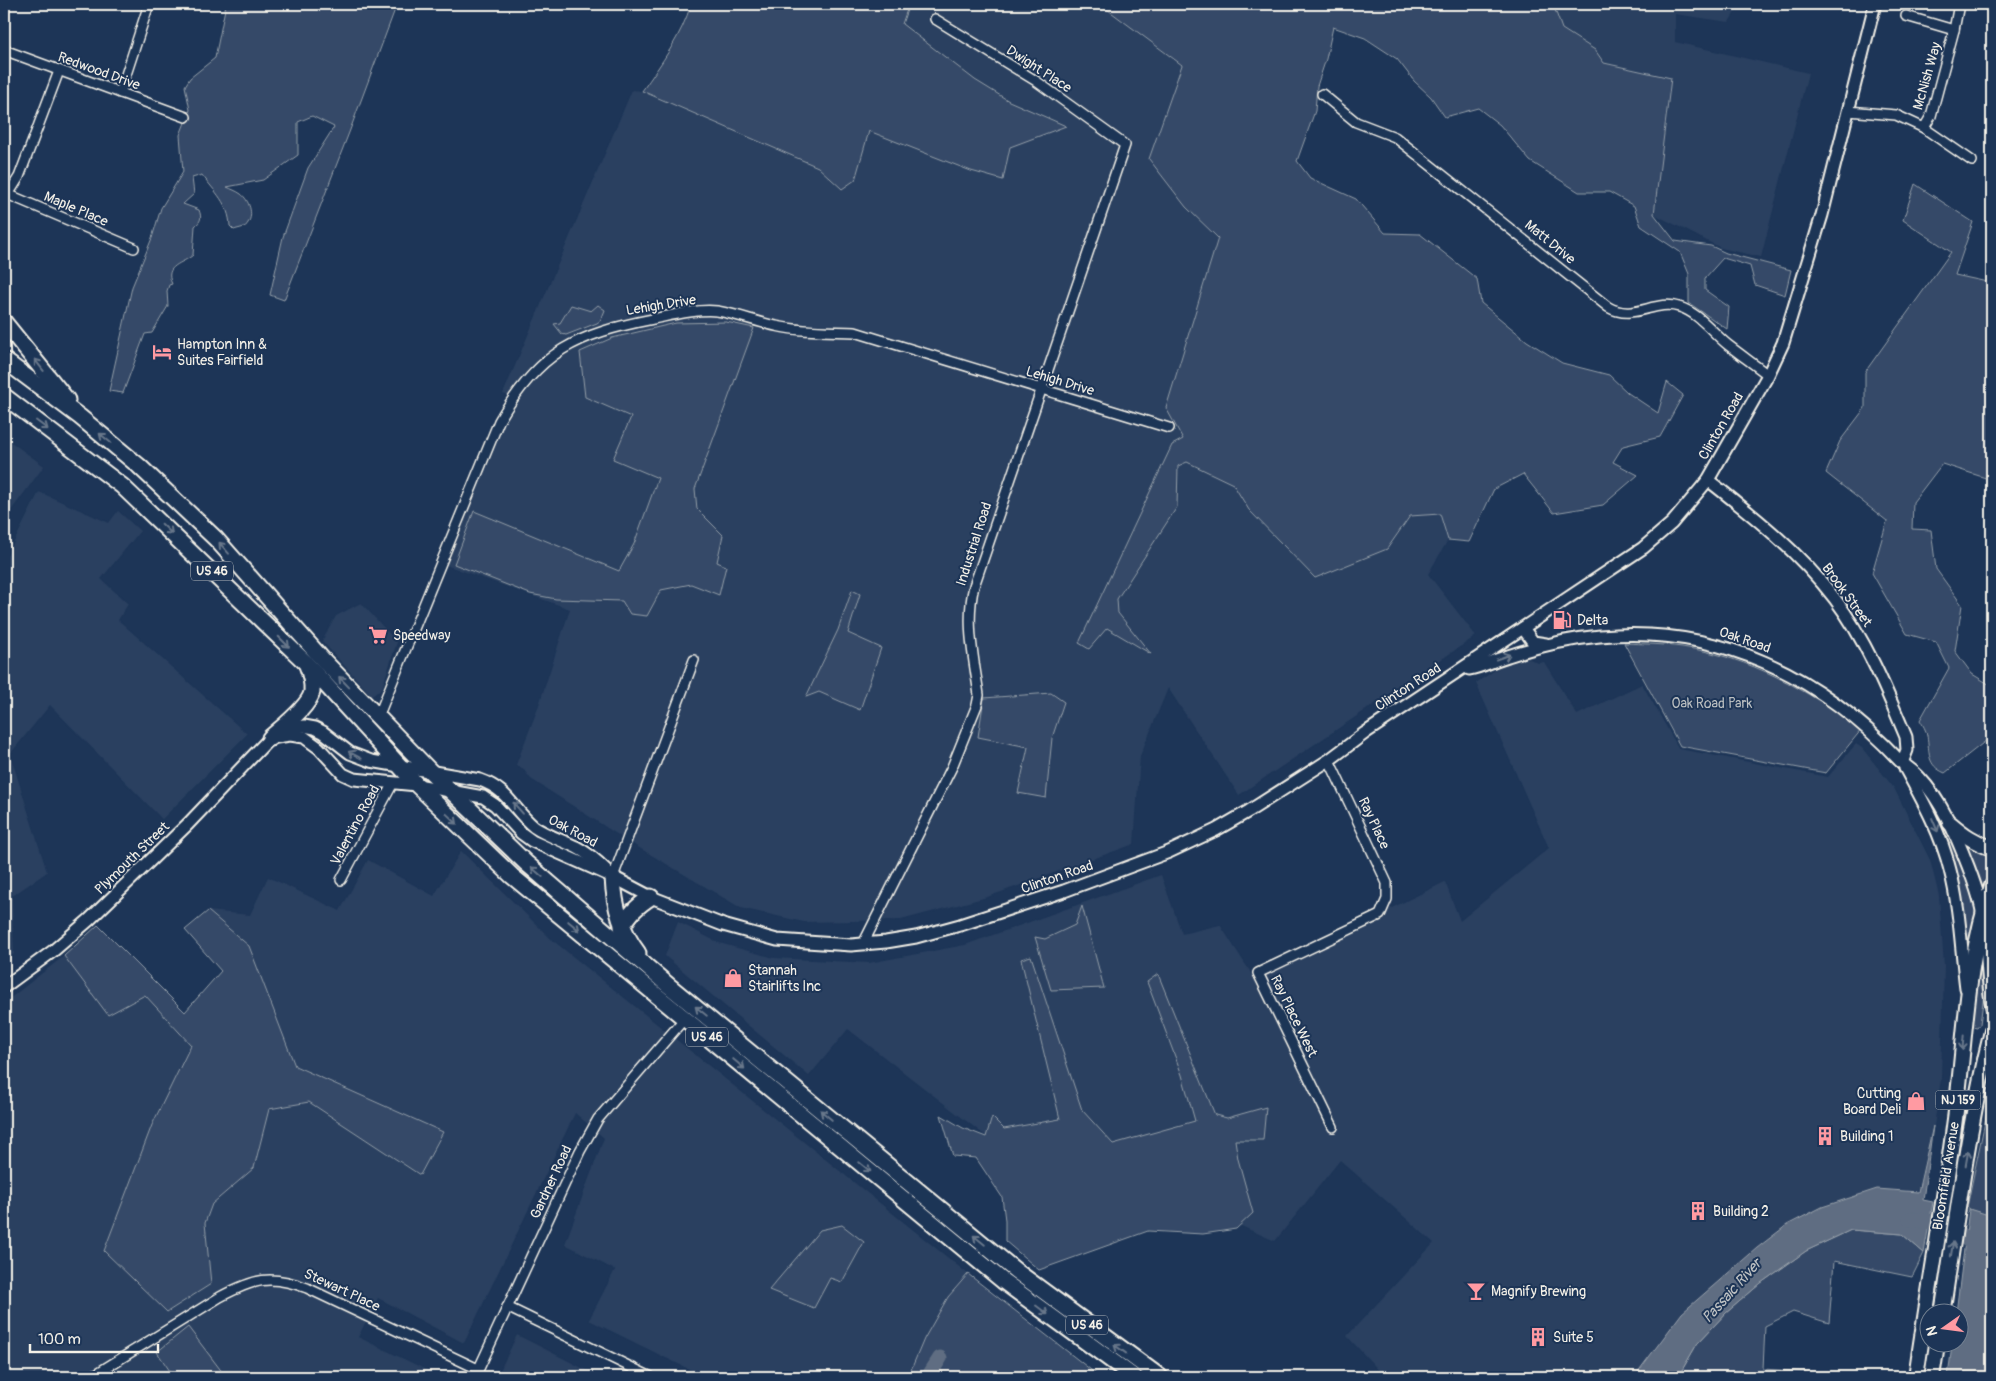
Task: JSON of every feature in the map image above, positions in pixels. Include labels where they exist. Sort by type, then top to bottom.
[{"type":"highway","points":[[4,322],[80,417]]},
{"type":"highway","name":"US 46","points":[[4,360],[80,417],[139,466],[216,539],[324,661],[431,772],[526,863],[668,985],[1016,1271],[1160,1377]]},
{"type":"highway","name":"US 46","points":[[4,396],[122,486],[306,663],[417,785],[512,876],[1004,1281],[1134,1377]]},
{"type":"highway","points":[[270,738],[308,701],[312,691],[312,680],[306,663]]},
{"type":"highway","points":[[613,876],[614,898],[622,927],[636,952],[668,985]]},
{"type":"highway","points":[[622,927],[629,914],[638,905],[651,897]]},
{"type":"main road","points":[[1950,823],[1962,834],[1992,848]]},
{"type":"main road","name":"Bloomfield Avenue","points":[[1916,1377],[1957,1103],[1967,995],[1973,958],[1992,886]]},
{"type":"main road","name":"Bloomfield Avenue","points":[[1943,1304],[1958,1206],[1982,1073],[1992,1031]]},
{"type":"main road","points":[[1932,1377],[1935,1354]]},
{"type":"street","points":[[120,93],[149,4]]},
{"type":"street","name":"Clinton Road","points":[[613,876],[651,897],[723,925],[777,940],[863,944],[916,937],[960,925],[1064,891],[1169,852],[1216,830],[1329,760],[1365,733],[1460,671],[1659,535],[1672,523],[1708,480],[1768,375],[1783,343],[1822,215],[1875,4]]},
{"type":"street","name":"McNish Way","points":[[1924,128],[1931,116],[1959,4]]},
{"type":"street","name":"McNish Way","points":[[1906,16],[1954,30]]},
{"type":"street","name":"Dwight Place","points":[[935,19],[1036,81],[1125,145]]},
{"type":"street","name":"Redwood Drive","points":[[4,50],[186,117]]},
{"type":"street","points":[[5,198],[19,176],[59,71]]},
{"type":"street","name":"Matt Drive","points":[[1322,94],[1356,122],[1396,137],[1608,306],[1621,313],[1631,313],[1663,306],[1680,307],[1693,314],[1727,344],[1768,375]]},
{"type":"street","name":"McNish Way","points":[[1848,110],[1896,115],[1924,128],[1972,161]]},
{"type":"street","name":"Industrial Road","points":[[863,944],[952,767],[977,705],[979,695],[970,626],[970,601],[1125,145]]},
{"type":"street","name":"Maple Place","points":[[5,198],[134,248]]},
{"type":"street","name":"Lehigh Drive","points":[[378,717],[503,415],[514,396],[538,367],[557,352],[592,334],[624,325],[666,317],[715,311],[777,326],[805,330],[855,332],[1169,428]]},
{"type":"street","name":"Brook Street","points":[[1708,480],[1753,515],[1793,551],[1823,584],[1845,614],[1869,655],[1906,737],[1907,750],[1902,763]]},
{"type":"street","points":[[1523,628],[1533,642],[1546,644]]},
{"type":"street","name":"Oak Road","points":[[1460,671],[1476,668],[1546,644],[1602,636],[1651,635],[1702,642],[1736,652],[1783,671],[1829,697],[1867,727],[1902,763],[1919,776],[1950,823],[1968,866],[1983,915],[1989,993],[1992,1007]]},
{"type":"street","points":[[613,876],[694,660]]},
{"type":"street","name":"Plymouth Street","points":[[4,986],[54,951],[89,920],[188,824],[270,738],[289,728],[304,726],[315,728],[360,758],[402,767]]},
{"type":"street","points":[[270,738],[304,737],[319,748],[343,774],[360,780],[417,785]]},
{"type":"street","name":"Ray Place","points":[[1329,760],[1387,883],[1387,899]]},
{"type":"street","name":"Oak Road","points":[[1902,763],[1933,819],[1950,870],[1957,901],[1967,995]]},
{"type":"street","name":"Oak Road","points":[[402,767],[480,780],[490,784],[513,802],[533,826],[544,834],[577,847],[591,856],[613,876]]},
{"type":"street","name":"Valentino Road","points":[[341,880],[393,783]]},
{"type":"street","name":"Oak Road","points":[[417,785],[483,797],[495,805],[521,834],[532,841],[613,876]]},
{"type":"street","name":"Ray Place West","points":[[1333,1126],[1258,973],[1380,915],[1387,899]]},
{"type":"street","name":"Gardner Road","points":[[477,1373],[580,1151],[598,1118],[684,1018]]},
{"type":"street","name":"Stewart Place","points":[[91,1377],[220,1296],[239,1286],[268,1280],[286,1280],[307,1288],[477,1373]]},
{"type":"street","points":[[508,1307],[651,1377]]},
{"type":"shaded area","points":[[909,4],[1100,4],[1182,65],[1149,159],[1186,207],[1218,238],[1166,408],[1187,447],[1187,461],[1233,484],[1249,510],[1387,549],[1410,516],[1440,514],[1448,540],[1428,574],[1476,636],[1239,795],[1168,688],[1140,756],[1134,844],[987,897],[901,920],[804,922],[741,908],[626,840],[531,779],[523,769],[516,765],[538,708],[570,609],[443,564],[514,398],[503,394],[632,90],[642,91],[851,181]]},
{"type":"shaded area","points":[[1551,4],[1740,4],[1729,22],[1675,14],[1675,42],[1808,73],[1761,257],[1721,248],[1654,214],[1671,78],[1597,61],[1559,31]]},
{"type":"shaded area","points":[[1740,4],[1803,4],[1802,9]]},
{"type":"shaded area","points":[[4,437],[44,466],[4,520]]},
{"type":"shaded area","points":[[39,492],[109,523],[118,511],[140,531],[101,579],[128,604],[118,620],[247,734],[162,819],[50,705],[10,754],[47,872],[12,896],[14,954],[4,961],[4,562]]},
{"type":"shaded area","points":[[361,603],[397,642],[382,688],[372,696],[322,641],[336,616]]},
{"type":"shaded area","points":[[1519,654],[1538,663],[1544,662],[1577,715],[1642,684],[1679,749],[1828,777],[1856,744],[1862,748],[1894,788],[1930,860],[1939,896],[1944,966],[1941,1079],[1934,1126],[1918,1192],[1877,1189],[1852,1197],[1787,1225],[1757,1248],[1682,1313],[1634,1377],[1385,1377],[1347,1336],[1434,1243],[1340,1160],[1275,1241],[1239,1225],[1207,1118],[1108,1146],[987,1137],[848,1029],[809,1076],[665,956],[678,922],[719,943],[774,958],[869,963],[965,945],[1161,875],[1182,934],[1220,925],[1253,976],[1445,882],[1460,921],[1549,848],[1476,683]]},
{"type":"shaded area","points":[[461,851],[551,939],[968,1274],[948,1297],[924,1339],[908,1377],[705,1377],[589,1320],[615,1270],[565,1244],[604,1138],[575,1113],[464,1343],[378,1298],[358,1337],[441,1377],[4,1377],[4,1003],[64,956],[108,1015],[145,994],[191,1045],[152,1125],[210,1284],[205,1223],[212,1204],[254,1168],[269,1109],[309,1102],[419,1175],[443,1132],[295,1066],[249,946],[208,911],[250,915],[268,877],[340,911],[368,860],[434,896]]},
{"type":"shaded area","points":[[517,1335],[600,1377],[497,1377]]},
{"type":"green space","points":[[226,4],[397,4],[284,300],[270,295],[283,237],[308,168],[334,127],[312,116],[298,122],[298,155],[263,180],[227,187],[241,194],[248,203],[251,216],[244,227],[234,230],[230,226],[224,205],[202,175],[192,178],[194,194],[183,204],[199,210],[200,215],[200,221],[195,226],[193,255],[172,269],[170,278],[172,284],[169,285],[167,291],[168,306],[152,333],[145,334],[123,393],[109,391],[132,287],[152,238],[161,208],[183,172],[180,135],[190,110],[185,86],[190,78],[215,58]]},
{"type":"green space","points":[[691,4],[909,4],[902,24],[975,80],[1009,101],[1066,126],[1010,147],[1003,180],[971,171],[869,131],[855,180],[842,189],[818,167],[642,91],[677,38]]},
{"type":"green space","points":[[1100,4],[1553,4],[1562,29],[1595,50],[1604,63],[1671,78],[1654,214],[1675,241],[1711,246],[1726,253],[1791,270],[1785,295],[1755,285],[1750,266],[1723,258],[1705,278],[1705,290],[1729,307],[1727,329],[1689,303],[1689,274],[1680,252],[1641,226],[1634,206],[1609,192],[1579,192],[1530,161],[1500,125],[1478,108],[1445,117],[1431,97],[1414,81],[1397,59],[1365,38],[1333,27],[1326,59],[1317,86],[1315,111],[1297,161],[1310,178],[1356,199],[1385,233],[1420,234],[1477,279],[1481,303],[1527,341],[1562,363],[1609,375],[1628,393],[1658,413],[1667,382],[1683,395],[1660,437],[1623,446],[1613,462],[1638,475],[1603,505],[1554,513],[1523,474],[1494,489],[1469,542],[1448,540],[1440,514],[1410,516],[1387,549],[1315,578],[1249,510],[1233,484],[1187,462],[1178,466],[1177,507],[1117,599],[1118,613],[1151,654],[1107,628],[1089,649],[1079,643],[1172,445],[1183,439],[1166,408],[1218,238],[1186,207],[1149,159],[1182,65]]},
{"type":"green space","points":[[1915,184],[1973,222],[1955,275],[1992,283],[1992,480],[1942,464],[1913,502],[1912,529],[1931,530],[1936,569],[1962,605],[1955,651],[1972,674],[1992,686],[1992,736],[1945,773],[1935,766],[1930,758],[1927,733],[1920,720],[1949,668],[1936,642],[1907,634],[1872,573],[1887,521],[1826,473],[1840,441],[1865,408],[1865,372],[1951,252],[1903,220]]},
{"type":"green space","points":[[571,305],[591,311],[598,305],[605,310],[601,320],[597,323],[566,335],[562,334],[554,324],[560,323]]},
{"type":"green space","points":[[726,322],[754,328],[695,489],[697,509],[723,535],[717,562],[726,566],[719,595],[691,584],[661,590],[647,616],[630,614],[622,601],[556,599],[530,594],[454,564],[474,511],[619,571],[634,544],[658,478],[613,459],[631,417],[585,397],[580,352],[612,338],[676,323]]},
{"type":"green space","points":[[852,590],[860,594],[848,633],[881,648],[860,710],[819,692],[806,697],[838,630]]},
{"type":"green space","name":"Oak Road Park","points":[[1624,643],[1682,647],[1708,652],[1755,667],[1798,688],[1862,729],[1826,773],[1680,746]]},
{"type":"green space","points":[[1051,693],[1064,702],[1052,738],[1046,798],[1018,793],[1028,747],[978,737],[984,698]]},
{"type":"green space","points":[[1926,797],[1950,835],[1970,884],[1974,899],[1976,922],[1968,953]]},
{"type":"green space","points":[[1960,837],[1992,855],[1992,866],[1983,895]]},
{"type":"green space","points":[[1082,906],[1104,988],[1051,990],[1035,937],[1045,939],[1075,925]]},
{"type":"green space","points":[[208,911],[249,946],[295,1066],[443,1132],[420,1175],[309,1102],[269,1109],[254,1168],[212,1204],[205,1223],[211,1284],[167,1312],[104,1251],[152,1125],[191,1045],[145,995],[108,1015],[64,956],[98,925],[185,1012],[221,971],[185,930]]},
{"type":"green space","points":[[1031,956],[1082,1110],[1113,1144],[1195,1121],[1182,1075],[1147,982],[1158,974],[1215,1115],[1227,1118],[1266,1107],[1263,1140],[1235,1140],[1238,1159],[1253,1213],[1236,1229],[1203,1234],[1148,1231],[1039,1270],[1005,1241],[1002,1197],[976,1158],[953,1156],[941,1115],[963,1128],[986,1137],[992,1117],[1004,1129],[1060,1119],[1021,959]]},
{"type":"green space","points":[[1981,960],[1983,963],[1984,994],[1980,1024],[1977,1028],[1972,1027],[1973,994]]},
{"type":"green space","points":[[1992,1088],[1992,1224],[1967,1207]]},
{"type":"green space","points":[[842,1225],[864,1242],[842,1282],[830,1278],[814,1308],[769,1290],[820,1230]]},
{"type":"green space","points":[[1851,1230],[1902,1234],[1924,1253],[1912,1277],[1834,1261],[1829,1323],[1793,1312],[1765,1326],[1763,1369],[1879,1377],[1678,1377],[1697,1344],[1726,1313],[1761,1283],[1806,1251]]},
{"type":"green space","points":[[968,1274],[1100,1377],[908,1377],[924,1339],[948,1297]]},
{"type":"green space","points":[[188,1327],[226,1377],[174,1377],[157,1352]]},
{"type":"water","points":[[1933,1126],[1923,1200],[1933,1202],[1924,1253],[1902,1234],[1851,1230],[1806,1251],[1761,1283],[1726,1313],[1697,1344],[1678,1377],[1634,1377],[1682,1313],[1757,1248],[1787,1225],[1822,1207],[1877,1189],[1918,1192]]},
{"type":"water","points":[[1969,1209],[1992,1216],[1992,1377],[1948,1377],[1951,1354],[1968,1354],[1968,1304],[1957,1304]]},
{"type":"waterway","name":"Passaic River","points":[[1910,1219],[1943,1223],[1981,1249]]},
{"type":"waterway","points":[[928,1377],[940,1358]]},
{"type":"place","name":"Hampton Inn & Suites Fairfield","points":[[162,352]]},
{"type":"place","name":"Delta","points":[[1562,620]]},
{"type":"place","name":"Speedway","points":[[378,635]]},
{"type":"place","name":"Stannah Stairlifts Inc","points":[[733,978]]},
{"type":"place","name":"Cutting Board Deli","points":[[1916,1101]]},
{"type":"place","name":"Building 1","points":[[1825,1136]]},
{"type":"place","name":"Building 2","points":[[1698,1211]]},
{"type":"place","name":"Magnify Brewing","points":[[1476,1291]]},
{"type":"place","name":"Suite 5","points":[[1538,1337]]}]
